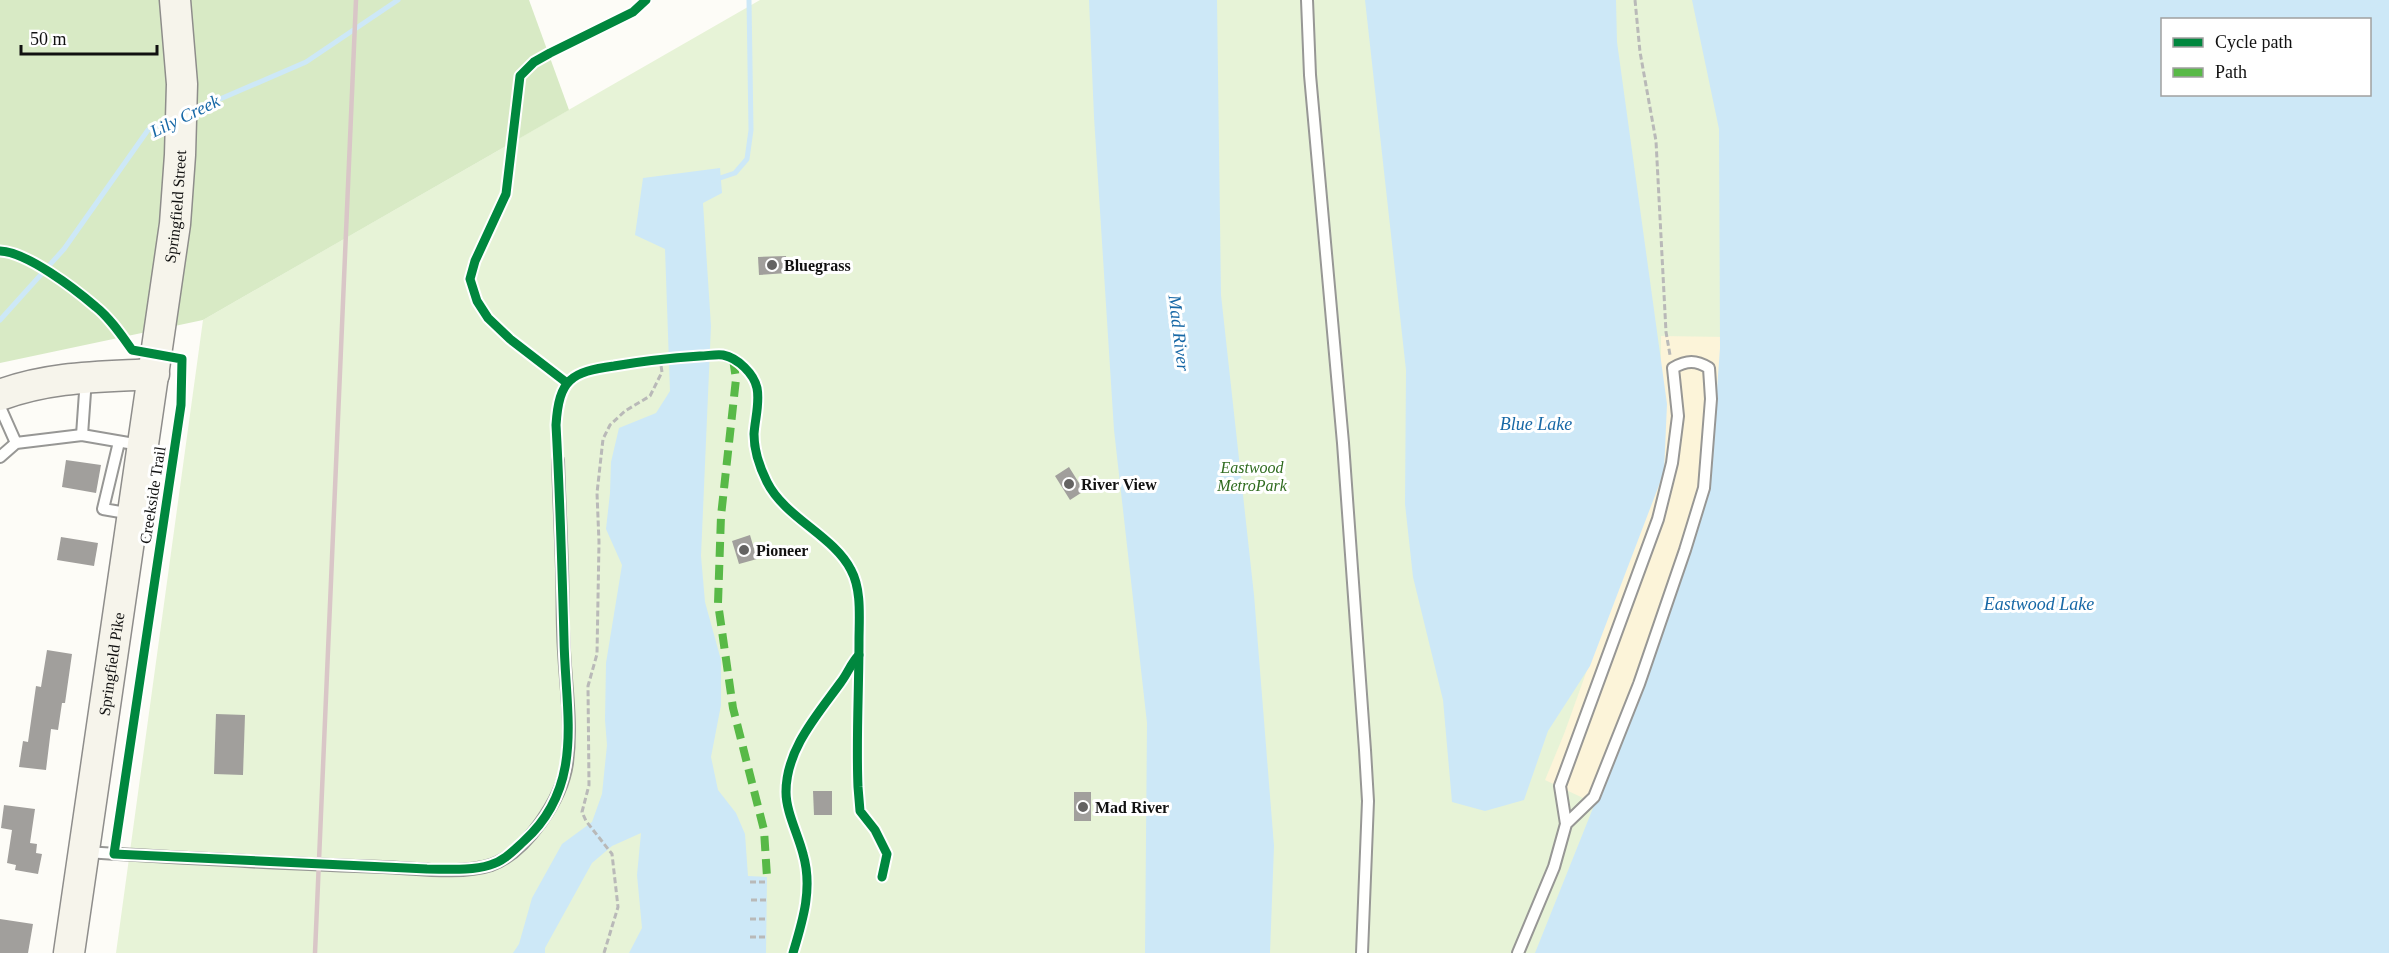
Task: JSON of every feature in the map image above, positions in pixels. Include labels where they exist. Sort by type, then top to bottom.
[{"type":"main road","name":"Springfield Street","points":[[154,374],[175,224],[180,155],[182,84],[175,0]]},
{"type":"main road","points":[[0,395],[22,387],[54,380],[154,374]]},
{"type":"main road","name":"Springfield Pike","points":[[69,953],[134,514],[132,444],[154,374]]},
{"type":"lane","points":[[1307,0],[1310,75],[1342,432],[1365,750],[1368,822],[1362,953]]},
{"type":"lane","points":[[1518,953],[1554,867],[1566,824],[1560,786],[1658,519],[1669,474],[1678,416],[1673,368],[1683,363],[1698,361],[1709,368],[1711,399],[1704,488],[1639,684],[1593,797],[1566,824]]},
{"type":"lane","points":[[82,435],[86,378]]},
{"type":"lane","points":[[0,407],[16,443]]},
{"type":"lane","points":[[0,457],[16,443],[82,435],[132,444]]},
{"type":"lane","points":[[84,852],[427,869],[478,868],[506,857],[530,836],[545,816],[560,788],[567,765],[569,712],[564,652],[558,460]]},
{"type":"path","points":[[1635,0],[1640,52],[1656,141],[1666,332],[1673,368]]},
{"type":"path","points":[[604,953],[618,907],[612,854],[586,821],[582,812],[589,785],[588,686],[597,654],[599,542],[597,493],[603,439],[610,425],[625,411],[650,396],[662,372],[662,358],[648,360]]},
{"type":"path","points":[[750,882],[767,882]]},
{"type":"path","points":[[751,900],[767,900]]},
{"type":"path","points":[[750,919],[766,919]]},
{"type":"path","points":[[750,937],[766,937]]},
{"type":"green space","points":[[0,0],[529,0],[569,110],[203,320],[0,363]]},
{"type":"green space","name":"Eastwood MetroPark","points":[[760,0],[2389,0],[2389,953],[116,953],[203,320]]},
{"type":"sand","points":[[1661,336],[1727,337],[1723,439],[1700,535],[1600,806],[1545,780],[1564,734],[1648,500],[1660,453]]},
{"type":"water","points":[[1089,0],[1217,0],[1221,295],[1254,595],[1274,846],[1270,953],[1145,953],[1147,723],[1114,430]]},
{"type":"water","name":"Blue Lake","points":[[1365,0],[1616,0],[1617,42],[1667,404],[1664,472],[1590,666],[1548,731],[1524,800],[1485,811],[1452,802],[1443,700],[1413,577],[1405,504],[1406,370]]},
{"type":"water","name":"Eastwood Lake","points":[[1692,0],[2389,0],[2389,953],[1535,953],[1657,648],[1710,487],[1720,348],[1719,129]]},
{"type":"water","points":[[720,168],[722,193],[703,203],[711,326],[701,556],[705,602],[721,660],[721,705],[711,757],[718,790],[736,813],[745,834],[748,876],[767,877],[766,953],[629,953],[642,928],[637,875],[641,833],[612,846],[592,863],[545,948],[545,953],[513,953],[519,944],[532,898],[562,844],[592,822],[602,794],[607,745],[606,663],[622,565],[606,529],[611,462],[619,428],[656,413],[670,391],[665,249],[635,235],[643,178]]},
{"type":"building","name":"Bluegrass","points":[[786,256],[787,273],[759,275],[758,257]]},
{"type":"building","points":[[66,460],[101,465],[96,493],[62,487]]},
{"type":"building","name":"River View","points":[[1069,467],[1084,491],[1070,500],[1055,476]]},
{"type":"building","name":"Pioneer","points":[[750,535],[757,559],[739,564],[732,541]]},
{"type":"building","points":[[61,537],[98,543],[94,566],[57,560]]},
{"type":"building","points":[[47,650],[72,654],[65,703],[62,703],[58,730],[51,729],[46,770],[19,767],[23,741],[28,742],[36,686],[41,687]]},
{"type":"building","points":[[216,714],[245,715],[243,775],[214,774]]},
{"type":"building","points":[[813,791],[832,791],[832,815],[814,815]]},
{"type":"building","name":"Mad River","points":[[1074,792],[1091,792],[1091,821],[1074,821]]},
{"type":"building","points":[[4,805],[35,809],[30,843],[37,844],[36,853],[42,854],[38,874],[15,870],[16,865],[7,863],[12,830],[1,828]]},
{"type":"building","points":[[0,919],[33,924],[28,953],[0,953]]},
{"type":"waterway","name":"Lily Creek","points":[[190,112],[306,62],[398,0]]},
{"type":"waterway","points":[[714,180],[735,173],[747,159],[751,130],[749,0]]},
{"type":"waterway","name":"Lily Creek","points":[[0,320],[64,249],[148,130],[170,120]]},
{"type":"railway","points":[[315,953],[356,0]]},
{"type":"marked path","points":[[733,359],[736,379],[721,516],[718,603],[733,708],[764,830],[767,877]]},
{"type":"cycle path","points":[[567,383],[510,339],[488,318],[477,301],[470,279],[475,261],[506,194],[520,76],[534,62],[633,12],[646,0]]},
{"type":"cycle path","name":"Creekside Trail","points":[[0,251],[37,264],[76,291],[106,316],[132,350],[182,359],[181,405],[114,854],[427,869],[483,867],[500,861],[508,855],[544,819],[557,796],[568,746],[556,425],[560,397],[570,380],[587,371],[646,361],[720,355],[740,363],[749,372],[757,388],[755,446],[759,464],[767,482],[785,506],[833,547],[855,578],[859,614],[857,751],[860,811],[875,830],[887,854],[882,877]]},
{"type":"cycle path","points":[[793,953],[806,904],[807,879],[803,854],[788,807],[787,776],[791,761],[805,733],[859,655]]},
{"type":"place","name":"Bluegrass","points":[[772,265]]},
{"type":"place","name":"River View","points":[[1069,484]]},
{"type":"place","name":"Pioneer","points":[[744,550]]},
{"type":"place","name":"Mad River","points":[[1083,807]]}]
